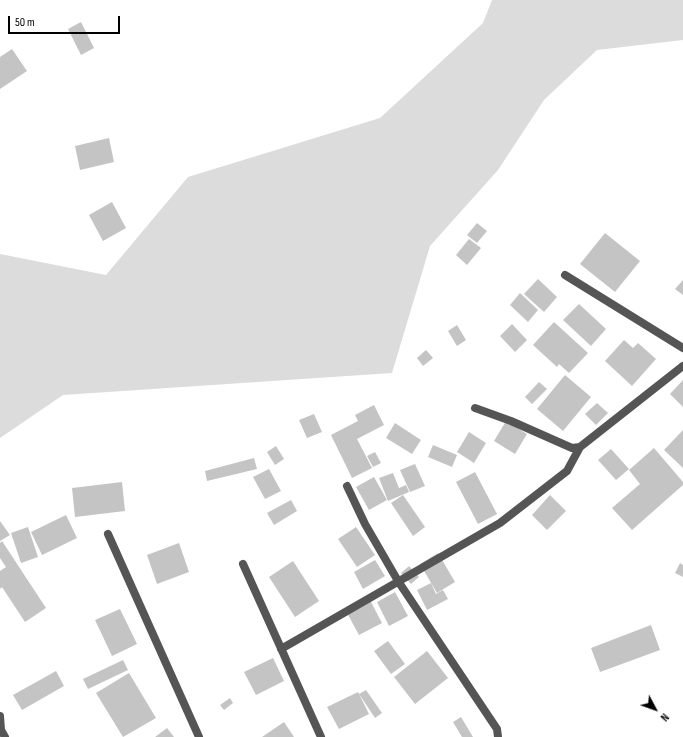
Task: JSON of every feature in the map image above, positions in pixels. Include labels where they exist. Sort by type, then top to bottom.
[{"type":"street","points":[[565,275],[683,348]]},
{"type":"street","points":[[281,649],[500,523],[567,471],[580,447],[683,366]]},
{"type":"street","points":[[475,408],[511,421],[572,448],[580,447]]},
{"type":"street","points":[[347,486],[365,524],[398,581],[497,729],[498,737]]},
{"type":"street","points":[[108,534],[199,737]]},
{"type":"street","points":[[243,564],[321,737]]},
{"type":"street","points":[[0,716],[2,730],[5,737]]},
{"type":"shaded area","points":[[492,0],[683,0],[683,40],[597,50],[544,100],[498,170],[430,246],[392,373],[63,395],[0,438],[0,254],[106,275],[188,177],[380,118],[483,23]]},
{"type":"building","points":[[81,22],[94,48],[81,55],[68,29]]},
{"type":"building","points":[[12,49],[27,71],[0,89],[0,57]]},
{"type":"building","points":[[109,138],[114,162],[80,170],[75,146]]},
{"type":"building","points":[[112,202],[126,228],[103,241],[89,215]]},
{"type":"building","points":[[477,223],[487,231],[477,243],[467,235]]},
{"type":"building","points":[[605,233],[640,261],[615,292],[580,264]]},
{"type":"building","points":[[469,239],[481,248],[467,265],[456,255]]},
{"type":"building","points":[[538,279],[557,297],[544,312],[524,294]]},
{"type":"building","points":[[683,280],[683,295],[675,289]]},
{"type":"building","points":[[520,293],[538,310],[528,322],[510,305]]},
{"type":"building","points":[[579,304],[606,329],[591,346],[563,320]]},
{"type":"building","points":[[554,322],[588,353],[569,373],[559,364],[557,367],[533,345]]},
{"type":"building","points":[[512,324],[527,340],[515,352],[500,336]]},
{"type":"building","points":[[457,325],[466,340],[457,346],[448,331]]},
{"type":"building","points":[[624,340],[633,348],[638,343],[656,359],[632,386],[605,361]]},
{"type":"building","points":[[426,350],[433,358],[423,366],[417,358]]},
{"type":"building","points":[[565,375],[591,397],[563,431],[537,409]]},
{"type":"building","points":[[683,380],[683,407],[670,394]]},
{"type":"building","points":[[539,382],[547,389],[532,404],[525,397]]},
{"type":"building","points":[[597,403],[608,413],[596,425],[585,414]]},
{"type":"building","points":[[374,405],[384,425],[357,439],[372,468],[352,478],[331,435],[358,421],[355,415]]},
{"type":"building","points":[[314,414],[322,432],[307,438],[299,420]]},
{"type":"building","points":[[506,421],[527,434],[515,454],[494,441]]},
{"type":"building","points":[[395,423],[421,440],[412,454],[386,438]]},
{"type":"building","points":[[683,430],[683,468],[664,450]]},
{"type":"building","points":[[469,432],[486,443],[474,463],[457,452]]},
{"type":"building","points":[[433,445],[457,455],[452,467],[428,457]]},
{"type":"building","points":[[276,446],[284,459],[275,465],[267,452]]},
{"type":"building","points":[[654,448],[683,482],[683,485],[632,530],[612,508],[640,484],[629,470]]},
{"type":"building","points":[[611,449],[629,469],[616,480],[598,460]]},
{"type":"building","points":[[375,452],[381,463],[373,467],[367,456]]},
{"type":"building","points":[[254,458],[257,469],[207,481],[205,471]]},
{"type":"building","points":[[415,464],[425,486],[410,492],[400,470]]},
{"type":"building","points":[[269,469],[281,491],[265,499],[253,477]]},
{"type":"building","points":[[475,472],[497,514],[478,524],[456,482]]},
{"type":"building","points":[[393,473],[399,488],[406,485],[409,492],[388,501],[379,478]]},
{"type":"building","points":[[374,477],[387,500],[369,510],[356,487]]},
{"type":"building","points":[[122,482],[125,511],[75,517],[72,488]]},
{"type":"building","points":[[403,495],[425,527],[413,536],[391,503]]},
{"type":"building","points":[[550,495],[566,511],[547,530],[532,515]]},
{"type":"building","points":[[291,500],[297,511],[274,525],[267,513]]},
{"type":"building","points":[[66,515],[77,538],[42,555],[31,532]]},
{"type":"building","points":[[0,521],[10,535],[0,541]]},
{"type":"building","points":[[28,527],[38,557],[21,563],[11,533]]},
{"type":"building","points":[[356,527],[375,555],[357,567],[338,539]]},
{"type":"building","points":[[2,541],[46,608],[25,622],[2,587],[0,589],[0,571],[6,567],[0,558],[0,543]]},
{"type":"building","points":[[179,543],[189,572],[157,584],[147,555]]},
{"type":"building","points":[[438,553],[455,582],[437,593],[420,564]]},
{"type":"building","points":[[375,560],[385,576],[363,589],[354,572]]},
{"type":"building","points":[[293,561],[319,601],[295,617],[269,577]]},
{"type":"building","points":[[680,563],[683,565],[683,577],[675,573]]},
{"type":"building","points":[[409,566],[419,577],[411,584],[401,573]]},
{"type":"building","points":[[431,583],[436,594],[443,590],[448,599],[427,610],[417,590]]},
{"type":"building","points":[[395,592],[408,616],[389,626],[377,602]]},
{"type":"building","points":[[370,600],[382,623],[359,635],[347,613]]},
{"type":"building","points":[[120,609],[137,644],[112,656],[95,620]]},
{"type":"building","points":[[651,625],[660,650],[600,672],[591,648]]},
{"type":"building","points":[[388,641],[405,664],[391,674],[374,651]]},
{"type":"building","points":[[427,651],[448,678],[415,704],[394,677]]},
{"type":"building","points":[[273,658],[284,681],[256,695],[244,672]]},
{"type":"building","points":[[123,660],[128,670],[88,689],[83,679]]},
{"type":"building","points":[[56,671],[64,686],[22,710],[13,695]]},
{"type":"building","points":[[129,673],[156,718],[123,737],[96,693]]},
{"type":"building","points":[[366,690],[382,713],[375,718],[359,694]]},
{"type":"building","points":[[358,692],[369,714],[339,729],[327,707]]},
{"type":"building","points":[[230,698],[233,703],[224,710],[220,705]]},
{"type":"building","points":[[461,717],[473,737],[462,737],[453,722]]},
{"type":"building","points":[[284,722],[294,737],[262,737]]},
{"type":"building","points":[[167,728],[174,737],[155,737]]}]
